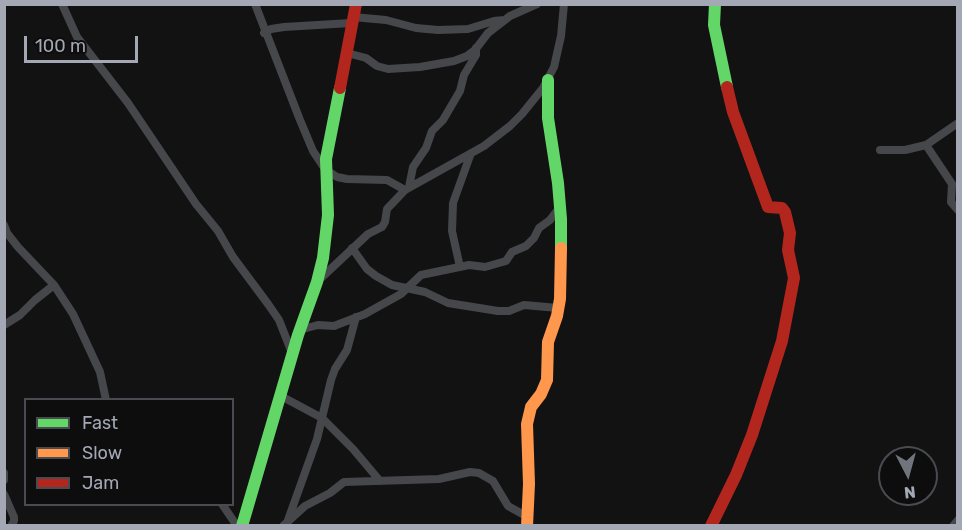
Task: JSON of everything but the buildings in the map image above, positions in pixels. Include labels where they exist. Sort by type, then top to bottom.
[{"type":"street","points":[[62,4],[77,37],[128,103],[279,320],[292,353]]},
{"type":"street","points":[[255,4],[264,33],[313,151],[325,169],[336,177],[347,180],[387,180],[407,188]]},
{"type":"street","points":[[346,53],[366,57],[383,68],[400,69],[454,61],[467,56],[488,33],[516,12],[537,4]]},
{"type":"street","points":[[317,282],[368,234],[382,227],[387,209],[407,188],[471,153],[510,126],[534,100],[548,80],[558,52],[564,4]]},
{"type":"street","points":[[711,525],[752,435],[782,341],[794,278],[788,250],[789,223],[782,208],[768,207],[733,112],[718,51],[714,25],[715,4]]},
{"type":"street","points":[[264,33],[271,29],[354,15],[438,30],[468,29],[505,20]]},
{"type":"street","points":[[242,525],[279,395],[323,258],[328,216],[325,169],[354,15]]},
{"type":"street","points":[[407,188],[413,167],[426,148],[432,131],[443,120],[460,91],[464,75],[476,55],[476,48]]},
{"type":"street","points":[[526,521],[529,484],[527,424],[531,407],[541,394],[547,380],[548,342],[558,308],[560,207],[548,118],[548,80]]},
{"type":"street","points":[[880,150],[904,150],[926,146],[957,123]]},
{"type":"street","points":[[926,146],[952,183],[951,202],[957,210]]},
{"type":"street","points":[[460,267],[452,231],[453,203],[471,153]]},
{"type":"street","points":[[299,330],[318,325],[333,326],[356,317],[386,303],[409,288],[421,275],[474,265],[485,267],[506,261],[512,252],[526,246],[539,228],[550,220],[560,207]]},
{"type":"street","points":[[4,225],[18,247],[54,285],[73,315],[96,363],[106,398]]},
{"type":"street","points":[[352,248],[367,269],[376,276],[392,285],[425,292],[447,303],[498,311],[509,311],[524,305],[558,308]]},
{"type":"street","points":[[4,326],[54,285]]},
{"type":"street","points":[[285,523],[316,439],[331,380],[346,350],[356,317]]},
{"type":"street","points":[[279,395],[322,418],[353,449],[380,481]]},
{"type":"street","points":[[285,523],[305,506],[330,493],[341,484],[351,481],[439,479],[470,472],[479,472],[493,481],[508,506],[526,521]]},
{"type":"street","points":[[4,473],[4,480]]},
{"type":"street","points":[[4,494],[14,516],[11,525]]},
{"type":"street","points":[[223,506],[237,525]]},
{"type":"street","points":[[953,525],[957,520]]},
{"type":"traffic: fast","points":[[715,4],[714,25],[727,87]]},
{"type":"traffic: fast","points":[[548,80],[548,118],[558,183],[561,248]]},
{"type":"traffic: fast","points":[[242,526],[323,258],[328,215],[326,159],[340,88]]},
{"type":"traffic: slow","points":[[527,526],[529,484],[527,424],[531,407],[541,394],[547,380],[548,342],[560,299],[561,248]]},
{"type":"traffic: jam","points":[[340,88],[356,4]]},
{"type":"traffic: jam","points":[[711,526],[736,475],[752,435],[782,341],[794,278],[788,250],[790,233],[785,212],[782,208],[768,207],[733,112],[727,87]]}]
